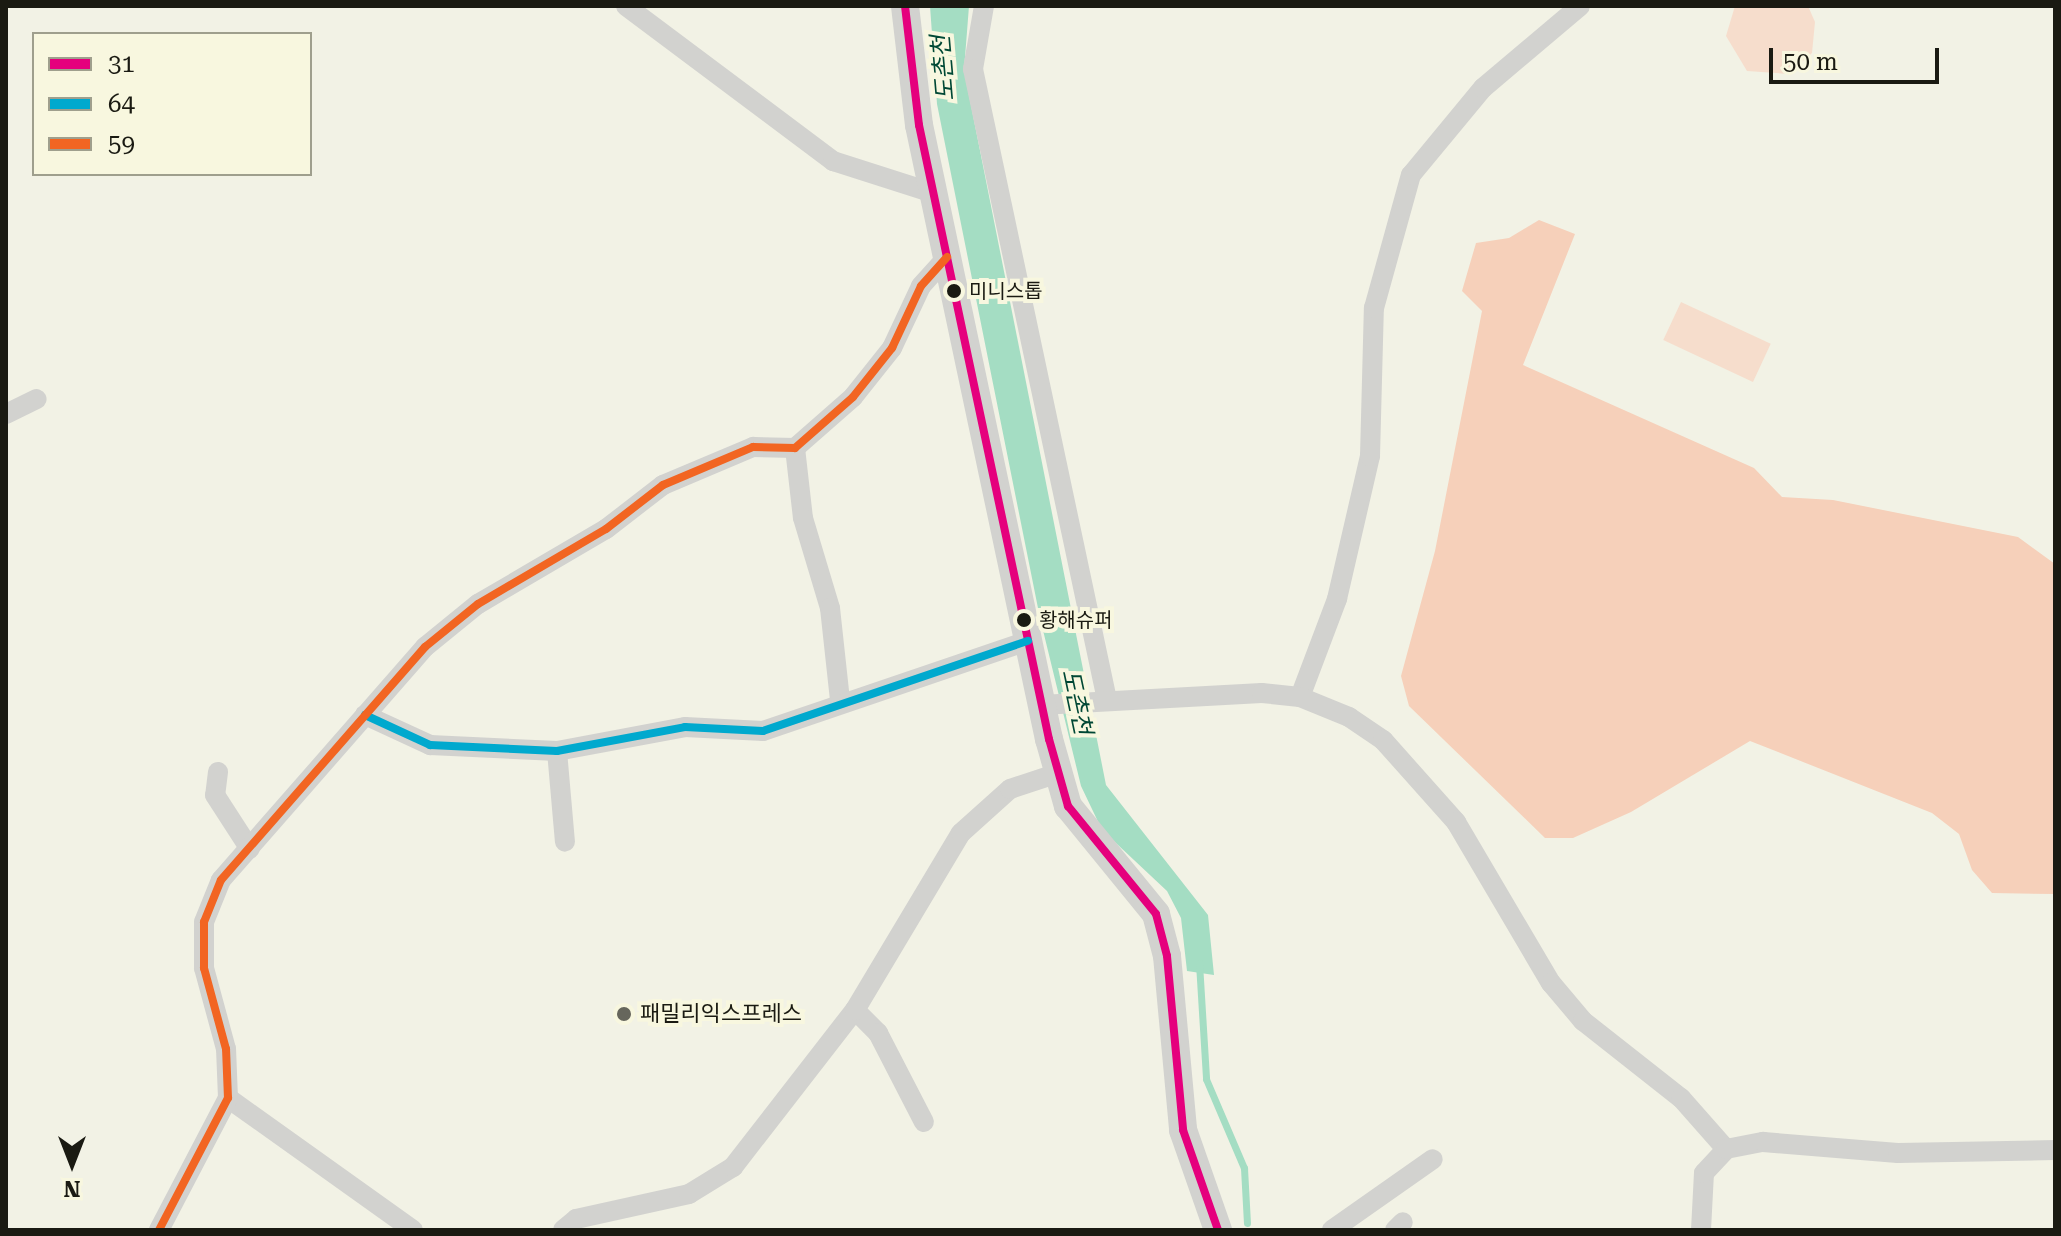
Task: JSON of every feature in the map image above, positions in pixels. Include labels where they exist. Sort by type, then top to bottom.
[{"type":"street","points":[[626,6],[833,161],[933,193]]},
{"type":"street","points":[[905,6],[907,59],[933,193],[1028,641],[1046,705],[1058,773],[1068,806],[1092,843],[1156,914],[1167,956],[1178,1106],[1218,1230]]},
{"type":"street","points":[[984,6],[973,69],[1101,702]]},
{"type":"street","points":[[1300,697],[1337,599],[1370,456],[1374,308],[1411,175],[1483,88],[1580,6]]},
{"type":"street","points":[[159,1230],[228,1098],[226,1049],[204,968],[204,922],[221,880],[425,647],[478,604],[606,529],[663,485],[753,447],[795,448],[853,397],[892,348],[929,271],[947,257]]},
{"type":"street","points":[[6,414],[37,399]]},
{"type":"street","points":[[795,448],[803,518],[830,608],[840,700]]},
{"type":"street","points":[[365,715],[430,745],[557,751],[685,727],[763,731],[840,700],[1028,641]]},
{"type":"street","points":[[1046,705],[1300,697],[1349,717],[1418,776],[1456,822],[1551,983],[1726,1149]]},
{"type":"street","points":[[557,751],[565,842]]},
{"type":"street","points":[[218,772],[215,795],[250,849]]},
{"type":"street","points":[[563,1230],[576,1219],[689,1194],[733,1167],[855,1010],[961,833],[1010,789],[1058,773]]},
{"type":"street","points":[[855,1010],[878,1033],[924,1122]]},
{"type":"street","points":[[228,1098],[413,1230]]},
{"type":"street","points":[[1701,1230],[1704,1173],[1726,1149],[1763,1142],[1898,1153],[2055,1150]]},
{"type":"street","points":[[1332,1230],[1433,1159]]},
{"type":"shaded area","points":[[1735,6],[1808,6],[1815,22],[1812,53],[1789,74],[1747,71],[1726,36]]},
{"type":"shaded area","points":[[1539,220],[1575,234],[1523,365],[1754,468],[1782,497],[1833,500],[2018,537],[2055,564],[2055,894],[1992,893],[1972,870],[1959,834],[1932,813],[1750,741],[1631,812],[1573,838],[1545,838],[1409,706],[1401,676],[1435,551],[1482,311],[1462,291],[1476,243],[1509,238]]},
{"type":"shaded area","points":[[1681,302],[1771,344],[1753,382],[1663,340]]},
{"type":"water","points":[[930,6],[969,6],[964,70],[1106,785],[1208,915],[1214,975],[1187,971],[1181,918],[1167,891],[1102,830],[1081,786],[1040,618],[937,104]]},
{"type":"waterway","name":"도촌천","points":[[1199,963],[1206,1079],[1244,1168],[1247,1223]]},
{"type":"transit line","name":"31","points":[[905,6],[919,125],[1049,739],[1068,806],[1156,914],[1167,956],[1183,1130],[1218,1230]]},
{"type":"transit line","name":"59","points":[[159,1230],[228,1098],[226,1049],[204,968],[204,922],[221,880],[425,647],[478,604],[606,529],[663,485],[753,447],[795,448],[853,397],[892,348],[921,286],[947,257]]},
{"type":"transit line","name":"64","points":[[365,715],[430,745],[557,751],[685,727],[763,731],[1028,641]]},
{"type":"place","name":"미니스톱","points":[[954,291]]},
{"type":"place","name":"황해슈퍼","points":[[1024,620]]},
{"type":"place","name":"패밀리익스프레스","points":[[624,1014]]}]
